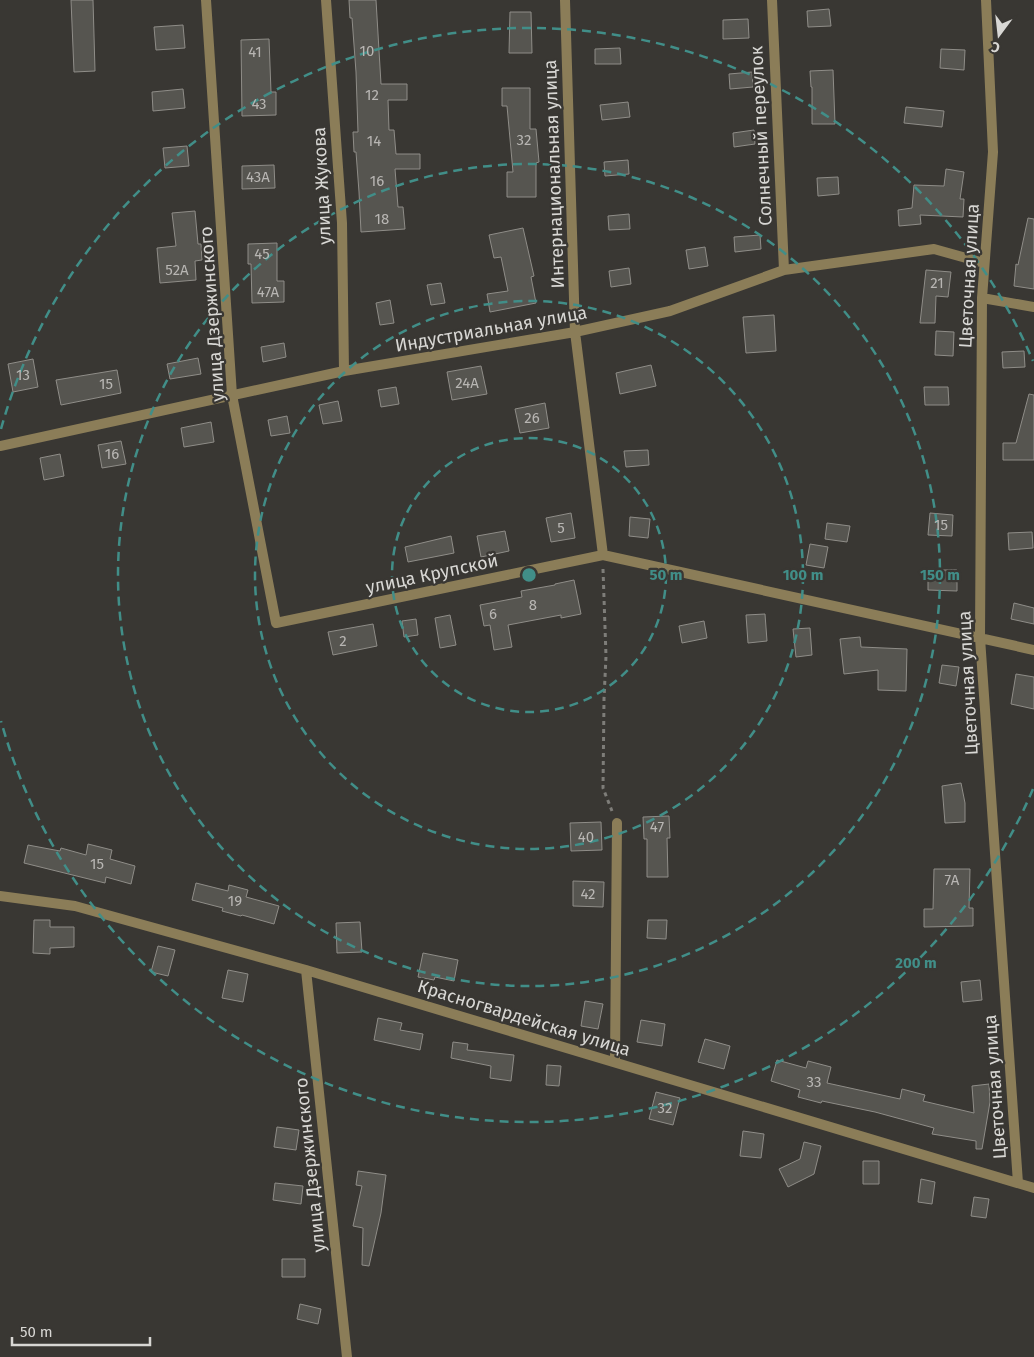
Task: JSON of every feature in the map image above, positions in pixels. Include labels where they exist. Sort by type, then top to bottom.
[{"type":"street","name":"улица Дзержинского","points":[[206,0],[232,395],[276,623]]},
{"type":"street","name":"улица Жукова","points":[[326,0],[342,222],[344,371]]},
{"type":"street","name":"Интернациональная улица","points":[[565,0],[575,332],[603,555]]},
{"type":"street","name":"Солнечный переулок","points":[[772,0],[784,270]]},
{"type":"street","name":"Цветочная улица","points":[[986,0],[993,152],[982,298],[980,638],[1018,1183]]},
{"type":"street","name":"Индустриальная улица","points":[[0,446],[344,371],[575,332],[670,311],[784,270],[934,249],[984,263]]},
{"type":"street","points":[[982,298],[1034,307]]},
{"type":"street","name":"улица Крупской","points":[[276,623],[603,555],[1034,650]]},
{"type":"street","points":[[615,1062],[617,823]]},
{"type":"street","name":"Красногвардейская улица","points":[[0,896],[75,906],[306,970],[1034,1188]]},
{"type":"street","name":"улица Дзержинского","points":[[306,970],[347,1357]]},
{"type":"path","points":[[603,555],[606,656],[603,788],[617,823]]},
{"type":"building","points":[[71,0],[93,0],[95,71],[74,72]]},
{"type":"building","points":[[349,0],[376,0],[381,84],[407,84],[407,100],[388,100],[389,130],[394,130],[396,154],[420,154],[420,169],[395,169],[398,207],[403,207],[405,229],[361,232],[353,132],[358,132],[356,72]]},
{"type":"building","points":[[829,9],[831,26],[808,27],[807,11]]},
{"type":"building","points":[[510,12],[531,12],[532,53],[509,53]]},
{"type":"building","points":[[748,19],[749,38],[723,39],[723,20]]},
{"type":"building","points":[[183,25],[185,48],[156,50],[154,27]]},
{"type":"building","points":[[269,39],[271,92],[276,92],[276,115],[242,116],[241,40]]},
{"type":"building","points":[[620,48],[621,64],[595,64],[595,49]]},
{"type":"building","points":[[941,49],[965,50],[964,70],[940,68]]},
{"type":"building","points":[[833,70],[835,124],[812,124],[810,71]]},
{"type":"building","points":[[752,72],[753,87],[730,89],[729,74]]},
{"type":"building","points":[[502,88],[530,88],[530,129],[536,129],[539,162],[536,163],[536,197],[507,197],[507,172],[513,172],[507,106],[502,106]]},
{"type":"building","points":[[183,89],[185,108],[153,111],[152,92]]},
{"type":"building","points":[[628,102],[630,117],[602,120],[600,105]]},
{"type":"building","points":[[906,107],[944,111],[942,127],[904,123]]},
{"type":"building","points":[[754,130],[755,144],[734,147],[733,133]]},
{"type":"building","points":[[187,146],[189,166],[165,168],[163,148]]},
{"type":"building","points":[[628,160],[629,174],[605,176],[604,162]]},
{"type":"building","points":[[274,165],[275,188],[242,189],[242,166]]},
{"type":"building","points":[[946,169],[964,172],[960,199],[964,199],[963,217],[920,215],[921,224],[899,226],[898,210],[912,208],[914,185],[944,186]]},
{"type":"building","points":[[838,177],[839,194],[818,196],[817,178]]},
{"type":"building","points":[[195,211],[198,244],[201,244],[202,260],[195,261],[196,280],[160,283],[157,248],[176,246],[172,213]]},
{"type":"building","points":[[629,214],[630,229],[609,230],[608,216]]},
{"type":"building","points":[[1028,218],[1034,219],[1034,289],[1014,286],[1016,264],[1018,265]]},
{"type":"building","points":[[523,228],[534,276],[531,277],[536,303],[490,312],[487,294],[508,291],[501,257],[494,258],[489,235]]},
{"type":"building","points":[[760,235],[761,249],[735,252],[734,237]]},
{"type":"building","points":[[277,243],[277,281],[284,281],[284,302],[252,303],[251,264],[248,264],[248,244]]},
{"type":"building","points":[[705,247],[708,266],[689,269],[686,250]]},
{"type":"building","points":[[629,268],[631,284],[611,287],[609,271]]},
{"type":"building","points":[[926,270],[951,272],[948,297],[936,296],[935,323],[920,323]]},
{"type":"building","points":[[441,283],[445,303],[431,305],[427,285]]},
{"type":"building","points":[[390,300],[394,323],[380,325],[376,303]]},
{"type":"building","points":[[774,315],[776,351],[746,353],[743,317]]},
{"type":"building","points":[[936,331],[954,332],[953,356],[935,355]]},
{"type":"building","points":[[284,343],[286,357],[263,362],[261,347]]},
{"type":"building","points":[[1024,351],[1025,367],[1003,368],[1002,352]]},
{"type":"building","points":[[198,358],[201,374],[170,379],[167,364]]},
{"type":"building","points":[[33,359],[38,387],[13,392],[8,364]]},
{"type":"building","points":[[651,365],[656,386],[620,394],[616,373]]},
{"type":"building","points":[[481,366],[487,394],[452,400],[447,372]]},
{"type":"building","points":[[117,370],[121,393],[61,405],[56,380]]},
{"type":"building","points":[[396,387],[399,404],[381,407],[378,390]]},
{"type":"building","points":[[924,387],[948,387],[949,405],[925,405]]},
{"type":"building","points":[[1029,394],[1034,395],[1034,460],[1003,460],[1003,443],[1016,443]]},
{"type":"building","points":[[338,401],[342,421],[323,424],[319,405]]},
{"type":"building","points":[[545,403],[549,428],[520,433],[515,409]]},
{"type":"building","points":[[287,416],[290,433],[271,436],[268,420]]},
{"type":"building","points":[[211,422],[214,442],[184,447],[181,428]]},
{"type":"building","points":[[121,441],[126,464],[102,468],[98,445]]},
{"type":"building","points":[[648,450],[649,465],[626,467],[624,451]]},
{"type":"building","points":[[60,454],[64,476],[44,480],[40,458]]},
{"type":"building","points":[[571,513],[575,538],[551,542],[546,518]]},
{"type":"building","points":[[930,513],[953,515],[952,536],[928,535]]},
{"type":"building","points":[[630,517],[650,519],[648,538],[629,536]]},
{"type":"building","points":[[827,523],[850,526],[847,542],[825,539]]},
{"type":"building","points":[[505,531],[509,551],[481,557],[477,536]]},
{"type":"building","points":[[1032,532],[1033,548],[1009,550],[1008,533]]},
{"type":"building","points":[[451,536],[454,553],[408,562],[405,547]]},
{"type":"building","points":[[810,544],[828,547],[824,568],[806,565]]},
{"type":"building","points":[[928,570],[957,570],[957,591],[928,590]]},
{"type":"building","points":[[574,580],[581,614],[561,618],[561,615],[508,625],[512,647],[494,650],[490,625],[484,626],[480,605],[522,597],[521,591]]},
{"type":"building","points":[[1014,603],[1034,608],[1034,624],[1011,619]]},
{"type":"building","points":[[765,614],[767,641],[748,643],[746,615]]},
{"type":"building","points":[[450,615],[456,645],[440,648],[435,618]]},
{"type":"building","points":[[416,619],[418,635],[404,637],[402,621]]},
{"type":"building","points":[[704,621],[707,638],[682,643],[679,626]]},
{"type":"building","points":[[373,624],[377,646],[333,655],[328,632]]},
{"type":"building","points":[[810,628],[812,655],[796,657],[793,629]]},
{"type":"building","points":[[860,637],[861,647],[907,649],[906,691],[878,690],[878,670],[844,674],[840,639]]},
{"type":"building","points":[[942,665],[959,667],[956,686],[939,683]]},
{"type":"building","points":[[1016,674],[1034,677],[1034,709],[1011,704]]},
{"type":"building","points":[[961,783],[965,803],[965,822],[945,823],[942,786]]},
{"type":"building","points":[[669,816],[670,838],[667,838],[668,877],[647,877],[647,839],[644,839],[643,817]]},
{"type":"building","points":[[601,822],[602,850],[571,851],[570,823]]},
{"type":"building","points":[[88,844],[112,850],[110,859],[135,866],[131,884],[106,877],[105,883],[24,863],[28,845],[60,851],[61,848],[86,855]]},
{"type":"building","points":[[934,869],[970,869],[969,908],[973,908],[973,926],[924,927],[924,909],[933,909]]},
{"type":"building","points":[[573,881],[604,882],[603,907],[573,906]]},
{"type":"building","points":[[196,883],[228,891],[229,885],[248,890],[246,897],[279,906],[274,924],[222,911],[223,908],[192,900]]},
{"type":"building","points":[[34,920],[50,920],[50,927],[74,927],[74,947],[50,948],[50,954],[33,953]]},
{"type":"building","points":[[648,920],[667,920],[666,939],[647,938]]},
{"type":"building","points":[[360,922],[362,952],[337,953],[336,923]]},
{"type":"building","points":[[158,946],[175,950],[168,976],[151,972]]},
{"type":"building","points":[[423,953],[458,960],[454,981],[435,977],[434,980],[418,977]]},
{"type":"building","points":[[228,970],[248,974],[243,1002],[222,998]]},
{"type":"building","points":[[980,980],[982,1000],[963,1002],[961,982]]},
{"type":"building","points":[[585,1001],[603,1004],[598,1029],[581,1026]]},
{"type":"building","points":[[378,1018],[402,1023],[400,1030],[423,1034],[420,1050],[374,1040]]},
{"type":"building","points":[[641,1020],[665,1024],[662,1046],[637,1042]]},
{"type":"building","points":[[705,1039],[730,1046],[724,1069],[698,1062]]},
{"type":"building","points":[[453,1042],[468,1044],[467,1050],[514,1055],[511,1081],[490,1078],[491,1066],[451,1058]]},
{"type":"building","points":[[777,1060],[806,1068],[808,1061],[831,1067],[827,1083],[900,1099],[902,1089],[925,1095],[923,1101],[974,1113],[972,1086],[989,1084],[990,1102],[982,1149],[976,1149],[976,1141],[932,1134],[934,1128],[875,1112],[798,1097],[800,1090],[771,1081]]},
{"type":"building","points":[[547,1065],[561,1066],[559,1086],[546,1085]]},
{"type":"building","points":[[656,1092],[680,1098],[673,1125],[649,1119]]},
{"type":"building","points":[[277,1127],[299,1130],[296,1150],[274,1147]]},
{"type":"building","points":[[743,1131],[764,1134],[761,1158],[740,1156]]},
{"type":"building","points":[[804,1142],[821,1146],[814,1174],[788,1187],[779,1169],[800,1159]]},
{"type":"building","points":[[863,1161],[879,1161],[879,1184],[863,1184]]},
{"type":"building","points":[[358,1171],[386,1175],[381,1213],[369,1266],[362,1265],[363,1228],[353,1226],[362,1186],[356,1185]]},
{"type":"building","points":[[921,1179],[935,1182],[932,1204],[918,1202]]},
{"type":"building","points":[[275,1183],[303,1186],[301,1204],[273,1200]]},
{"type":"building","points":[[974,1197],[989,1199],[986,1218],[971,1216]]},
{"type":"building","points":[[282,1259],[305,1259],[305,1277],[282,1277]]},
{"type":"building","points":[[300,1304],[321,1309],[318,1324],[297,1319]]}]
